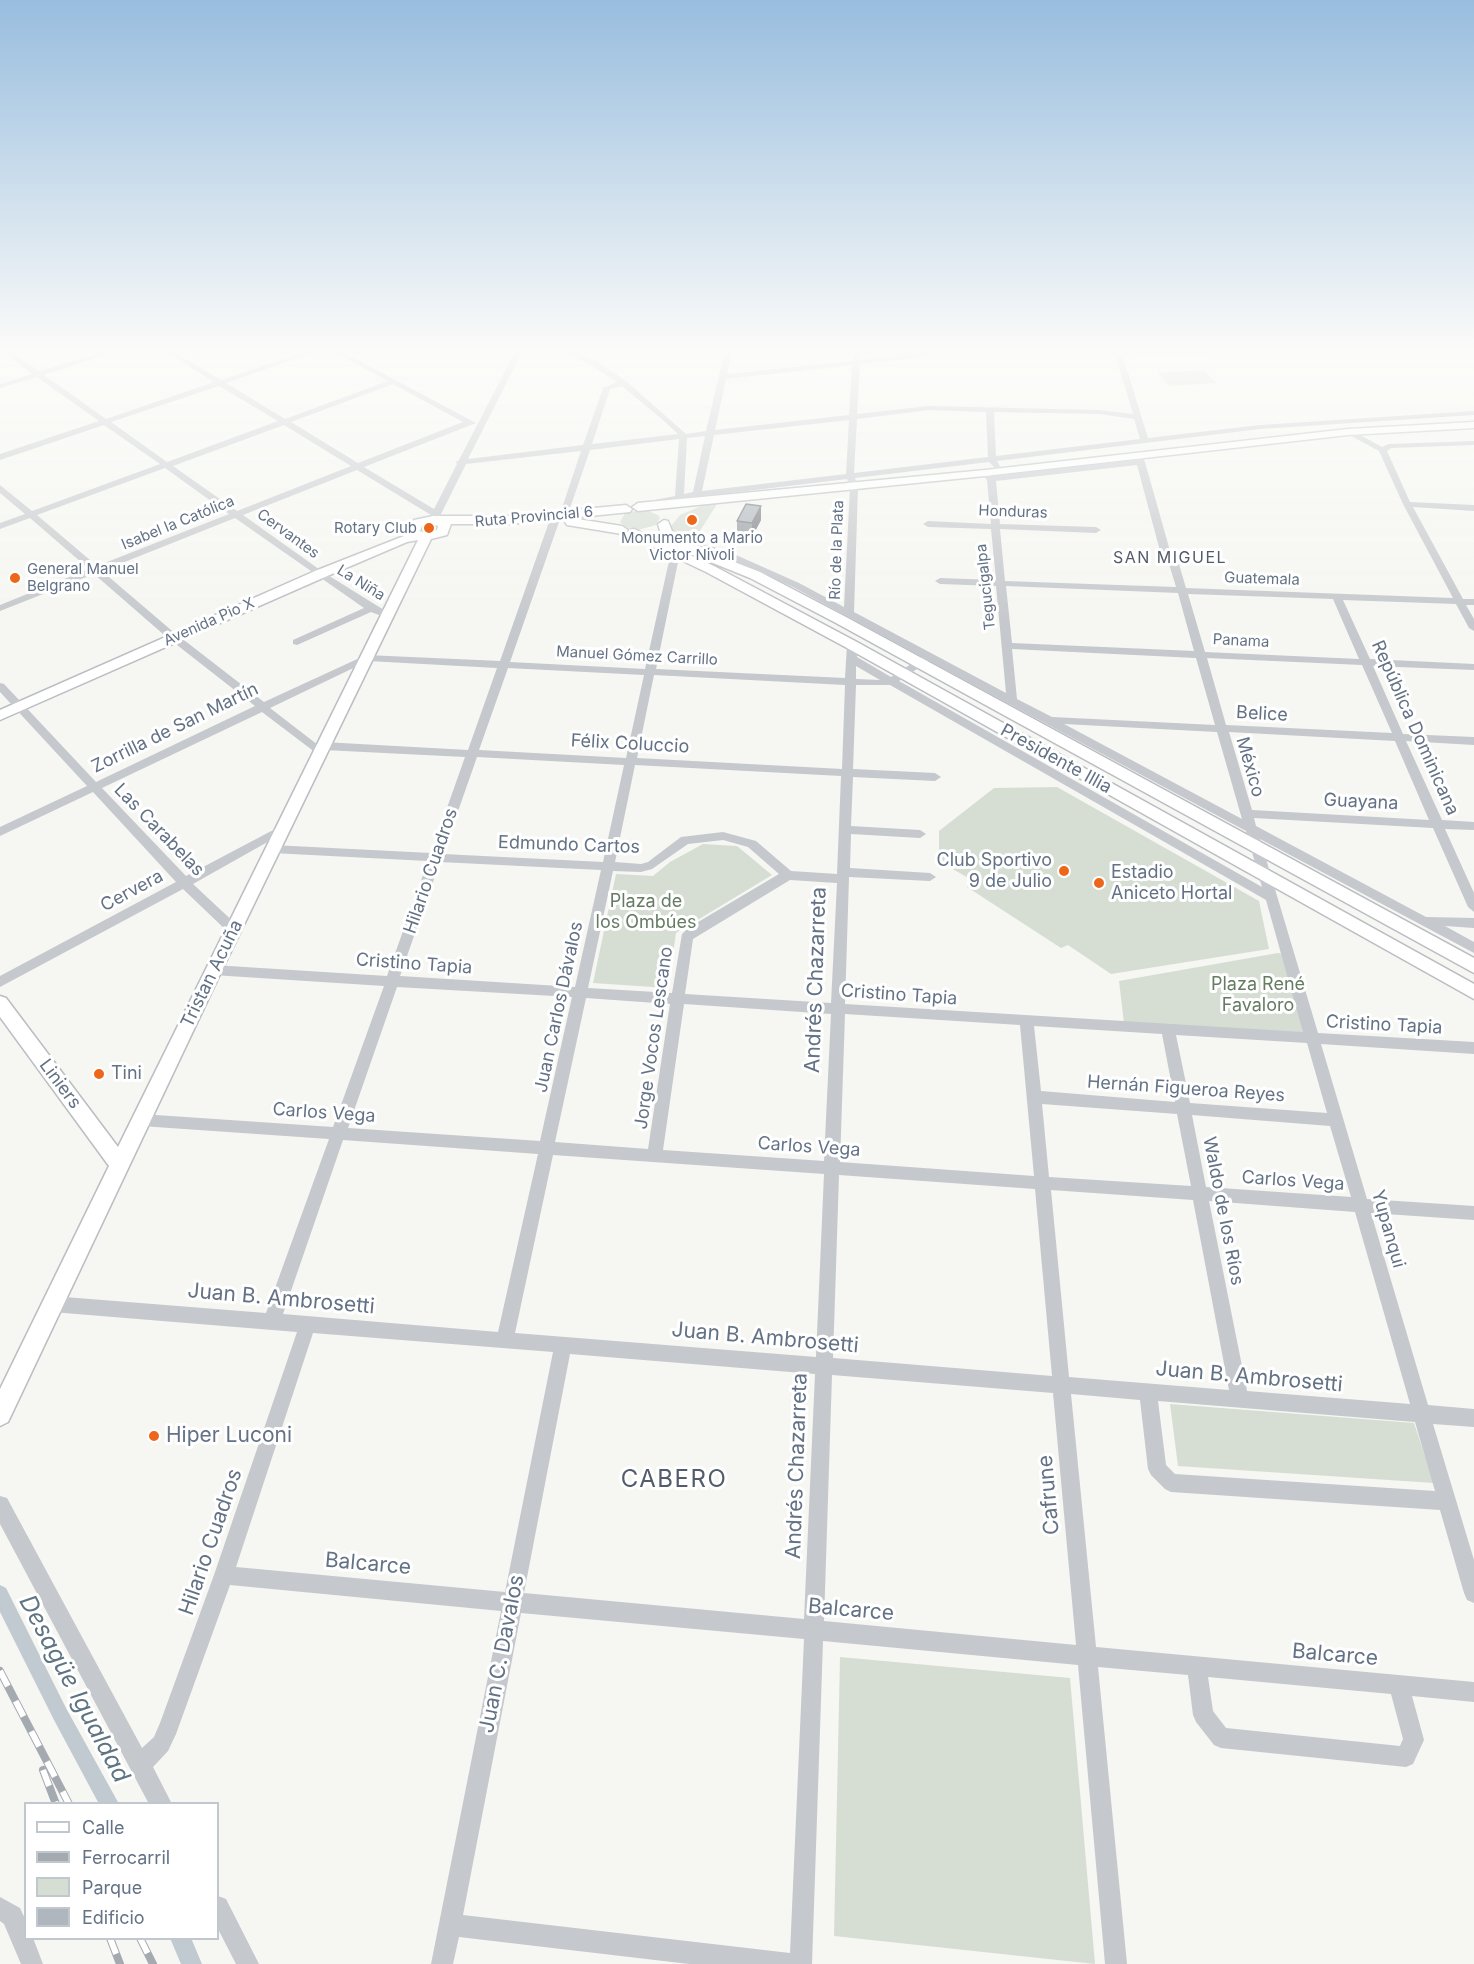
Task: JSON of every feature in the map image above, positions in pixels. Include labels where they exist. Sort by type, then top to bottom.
[{"type":"main road","points":[[665,522],[658,510],[633,508],[613,519],[617,527],[628,532],[656,530],[702,498],[852,482],[992,474],[1255,442]]},
{"type":"main road","name":"Ruta Provincial 6","points":[[431,526],[559,518],[702,498]]},
{"type":"main road","name":"Ruta Provincial 6","points":[[559,518],[628,532]]},
{"type":"main road","name":"Presidente Illia","points":[[665,522],[668,537],[686,553],[852,652],[1075,777],[1264,876],[1474,992]]},
{"type":"main road","name":"Avenida Pio X","points":[[0,715],[10,703],[316,571],[404,539],[431,526]]},
{"type":"main road","name":"Tristan Acuña","points":[[0,1414],[366,657],[379,612],[431,526]]},
{"type":"main road","name":"Presidente Illia","points":[[628,532],[755,575],[925,660],[1474,966]]},
{"type":"main road","name":"Liniers","points":[[0,1003],[119,1164]]},
{"type":"street","points":[[0,457],[46,442]]},
{"type":"street","name":"Cervantes","points":[[134,442],[316,571]]},
{"type":"street","points":[[0,526],[231,442]]},
{"type":"street","points":[[316,442],[357,467],[431,526],[470,442]]},
{"type":"street","name":"Isabel la Católica","points":[[0,608],[420,442]]},
{"type":"street","name":"Hilario Cuadros","points":[[272,1321],[504,664],[588,442]]},
{"type":"street","points":[[460,462],[625,442]]},
{"type":"street","points":[[679,497],[683,442]]},
{"type":"street","points":[[633,508],[679,497],[702,498],[708,442]]},
{"type":"street","name":"Río de la Plata","points":[[849,614],[852,442]]},
{"type":"street","points":[[991,442],[992,474]]},
{"type":"street","points":[[852,482],[992,460],[1140,442]]},
{"type":"street","points":[[1366,442],[1382,450],[1407,504],[1474,628]]},
{"type":"street","points":[[1122,444],[1136,458],[1165,551]]},
{"type":"street","points":[[1382,450],[1389,446],[1472,445]]},
{"type":"street","name":"Tegucigalpa","points":[[992,474],[1012,700]]},
{"type":"street","points":[[0,488],[171,635],[262,707],[321,749]]},
{"type":"street","points":[[1407,504],[1474,508]]},
{"type":"street","name":"Honduras","points":[[928,524],[1096,530]]},
{"type":"street","points":[[686,553],[700,546],[724,553],[796,585],[925,660],[1012,700],[1474,948]]},
{"type":"street","name":"Juan Carlos Dávalos","points":[[505,1339],[674,561],[686,553]]},
{"type":"street","name":"México","points":[[1174,564],[1264,876]]},
{"type":"street","name":"La Niña","points":[[316,571],[379,612]]},
{"type":"street","name":"Guatemala","points":[[940,581],[1474,602]]},
{"type":"street","name":"República Dominicana","points":[[1337,597],[1474,907]]},
{"type":"street","points":[[297,642],[379,612]]},
{"type":"street","name":"Panama","points":[[1007,646],[1474,667]]},
{"type":"street","name":"Andrés Chazarreta","points":[[801,1964],[852,652]]},
{"type":"street","name":"Manuel Gómez Carrillo","points":[[366,657],[850,682],[897,678]]},
{"type":"street","name":"Zorrilla de San Martín","points":[[0,832],[366,657]]},
{"type":"street","points":[[897,678],[925,660]]},
{"type":"street","name":"Las Carabelas","points":[[0,686],[10,703],[184,884],[234,930]]},
{"type":"street","name":"Belice","points":[[1048,719],[1474,741]]},
{"type":"street","name":"Félix Coluccio","points":[[321,749],[473,754],[935,777]]},
{"type":"street","points":[[1075,777],[1270,897]]},
{"type":"street","name":"Guayana","points":[[1246,814],[1474,826]]},
{"type":"street","points":[[844,830],[920,834]]},
{"type":"street","name":"Cervera","points":[[0,982],[281,831]]},
{"type":"street","name":"Edmundo Cartos","points":[[272,849],[608,868],[652,865],[685,840],[723,836],[752,844],[788,875]]},
{"type":"street","points":[[788,875],[930,877]]},
{"type":"street","name":"Jorge Vocos Lescano","points":[[655,1156],[687,937],[693,931],[788,875]]},
{"type":"street","name":"Yupanqui","points":[[1264,876],[1474,1593]]},
{"type":"street","points":[[1422,921],[1474,923]]},
{"type":"street","name":"Cristino Tapia","points":[[213,970],[1474,1048]]},
{"type":"street","name":"Cafrune","points":[[1027,1021],[1116,1964]]},
{"type":"street","name":"Waldo de los Ríos","points":[[1168,1030],[1240,1399]]},
{"type":"street","name":"Hernán Figueroa Reyes","points":[[1034,1097],[1336,1120]]},
{"type":"street","name":"Carlos Vega","points":[[141,1120],[1474,1213]]},
{"type":"street","name":"Juan B. Ambrosetti","points":[[52,1304],[1474,1418]]},
{"type":"street","name":"Hilario Cuadros","points":[[140,1765],[161,1744],[169,1727],[224,1575],[308,1324]]},
{"type":"street","name":"Juan C. Davalos","points":[[442,1964],[563,1344]]},
{"type":"street","points":[[1148,1392],[1157,1469],[1171,1483],[1448,1501]]},
{"type":"street","points":[[0,1505],[160,1802]]},
{"type":"street","name":"Balcarce","points":[[224,1575],[1474,1692]]},
{"type":"street","points":[[1197,1667],[1203,1715],[1221,1738],[1406,1757],[1414,1740],[1399,1685]]},
{"type":"street","points":[[0,1908],[12,1916],[32,1964]]},
{"type":"street","points":[[219,1909],[248,1964]]},
{"type":"street","points":[[448,1925],[788,1964]]},
{"type":"green space","points":[[717,504],[691,545],[673,535],[671,526],[680,515],[701,506]]},
{"type":"green space","points":[[643,509],[658,515],[660,518],[656,525],[638,530],[626,527],[620,522],[625,513]]},
{"type":"green space","name":"Estadio Aniceto Hortal","points":[[1057,787],[1259,901],[1269,949],[1111,974],[1068,945],[1061,948],[967,887],[970,879],[939,861],[939,831],[994,788]]},
{"type":"green space","name":"Plaza de los Ombúes","points":[[703,844],[737,846],[772,875],[676,933],[668,988],[593,983],[616,874],[653,876],[670,862]]},
{"type":"green space","name":"Plaza René Favaloro","points":[[1278,953],[1285,954],[1307,1035],[1124,1023],[1119,981]]},
{"type":"green space","points":[[1170,1404],[1414,1423],[1434,1483],[1178,1466]]},
{"type":"green space","points":[[840,1657],[1070,1678],[1095,1964],[834,1936]]},
{"type":"building","points":[[746,504],[761,506],[752,523],[737,521]]},
{"type":"waterway","name":"Desagüe Igualdad","points":[[0,1594],[60,1714],[109,1802]]},
{"type":"waterway","name":"Desagüe Igualdad","points":[[181,1940],[192,1964]]},
{"type":"railway","points":[[0,1671],[68,1802]]},
{"type":"railway","points":[[43,1770],[55,1802]]},
{"type":"railway","points":[[111,1940],[120,1964]]},
{"type":"railway","points":[[141,1940],[153,1964]]},
{"type":"place","name":"Monumento a Mario Victor Nivoli","points":[[692,520]]},
{"type":"place","name":"Rotary Club","points":[[429,528]]},
{"type":"place","name":"General Manuel Belgrano","points":[[15,578]]},
{"type":"place","name":"Club Sportivo 9 de Julio","points":[[1064,871]]},
{"type":"place","name":"Estadio Aniceto Hortal","points":[[1099,883]]},
{"type":"place","name":"Tini","points":[[99,1074]]},
{"type":"place","name":"Hiper Luconi","points":[[154,1436]]},
{"type":"district","name":"SAN MIGUEL","points":[[1170,558]]},
{"type":"district","name":"CABERO","points":[[674,1480]]}]
